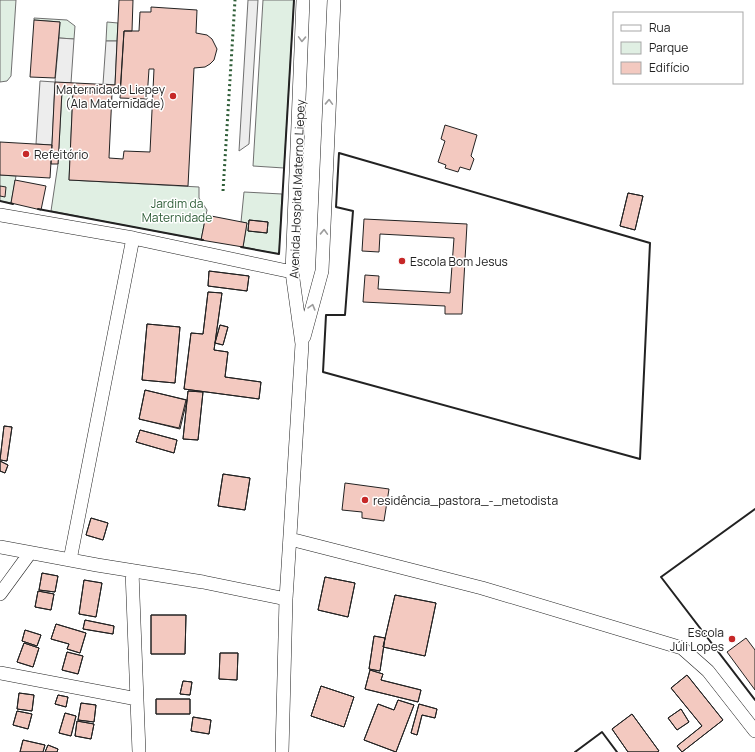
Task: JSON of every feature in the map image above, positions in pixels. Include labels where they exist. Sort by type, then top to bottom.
[{"type":"street","name":"Avenida Hospital Materno Liepey","points":[[302,344],[292,272],[303,0]]},
{"type":"street","points":[[282,752],[286,599],[302,344],[322,271],[334,0]]},
{"type":"street","points":[[0,215],[133,238],[292,272]]},
{"type":"street","points":[[70,560],[133,238]]},
{"type":"street","points":[[290,539],[482,588],[682,648],[708,671],[755,731]]},
{"type":"street","points":[[0,547],[132,571],[203,582],[286,599]]},
{"type":"street","points":[[0,594],[30,553]]},
{"type":"street","points":[[132,571],[139,752]]},
{"type":"street","points":[[0,673],[137,699]]},
{"type":"green space","points":[[0,0],[16,0],[11,76],[7,81],[0,82]]},
{"type":"green space","points":[[263,0],[294,0],[284,168],[253,166]]},
{"type":"green space","points":[[34,18],[67,20],[75,26],[74,39],[59,38],[60,22],[34,20]]},
{"type":"green space","points":[[107,22],[118,23],[117,41],[106,41]]},
{"type":"green space","name":"Jardim da Maternidade","points":[[62,91],[73,91],[69,180],[199,187],[199,198],[207,210],[201,240],[51,211],[58,164]]},
{"type":"green space","points":[[0,175],[16,176],[11,203],[0,201]]},
{"type":"green space","points":[[244,192],[282,194],[279,254],[243,247],[247,223],[241,222]]},
{"type":"shaded area","points":[[248,0],[258,0],[249,144],[239,151]]},
{"type":"shaded area","points":[[59,38],[74,39],[71,83],[55,83],[52,145],[36,144],[40,81],[55,82]]},
{"type":"shaded area","points":[[106,41],[117,41],[115,85],[103,84]]},
{"type":"building","points":[[119,0],[133,0],[132,31],[124,31],[120,93],[62,91],[58,164],[51,164],[55,82],[115,85]]},
{"type":"building","name":"Maternidade Liepey (Ala Maternidade)","points":[[151,7],[197,10],[196,33],[207,35],[212,39],[217,49],[214,60],[210,64],[205,67],[194,68],[188,186],[69,180],[73,91],[112,93],[109,158],[123,159],[124,151],[150,152],[154,69],[149,69],[147,99],[120,98],[124,31],[139,31],[140,12],[151,12]]},
{"type":"building","points":[[34,20],[60,22],[55,78],[30,77]]},
{"type":"building","points":[[445,125],[477,135],[471,156],[474,159],[470,170],[460,167],[458,172],[445,168],[446,165],[438,162],[445,141],[441,139]]},
{"type":"building","name":"Refeitório","points":[[0,142],[52,145],[50,178],[0,175]]},
{"type":"building","points":[[15,180],[46,186],[41,210],[11,203]]},
{"type":"building","points":[[0,186],[6,187],[5,197],[0,196]]},
{"type":"building","points":[[628,193],[643,196],[635,230],[620,226]]},
{"type":"building","points":[[628,193],[643,196],[635,230],[620,226]]},
{"type":"building","points":[[206,215],[247,223],[243,247],[201,240]]},
{"type":"building","name":"Escola Bom Jesus","points":[[364,219],[467,224],[462,314],[445,314],[445,306],[363,302],[365,275],[379,276],[378,289],[450,293],[454,238],[380,234],[379,252],[362,251]]},
{"type":"building","points":[[249,220],[268,222],[267,233],[248,231]]},
{"type":"building","points":[[249,220],[268,222],[267,233],[248,231]]},
{"type":"building","points":[[209,271],[249,276],[247,291],[208,286]]},
{"type":"building","points":[[209,271],[249,276],[247,291],[208,286]]},
{"type":"building","points":[[208,292],[222,293],[214,350],[228,352],[225,377],[261,382],[259,399],[184,389],[191,333],[203,334]]},
{"type":"building","points":[[208,292],[222,293],[214,350],[228,352],[225,377],[261,382],[259,399],[184,389],[191,333],[203,334]]},
{"type":"building","points":[[147,324],[180,327],[175,383],[142,380]]},
{"type":"building","points":[[147,324],[180,327],[175,383],[142,380]]},
{"type":"building","points":[[220,325],[228,327],[223,345],[215,343]]},
{"type":"building","points":[[220,325],[228,327],[223,345],[215,343]]},
{"type":"building","points":[[145,390],[186,400],[179,428],[139,419]]},
{"type":"building","points":[[145,390],[187,400],[180,429],[139,419]]},
{"type":"building","points":[[188,391],[203,392],[198,440],[183,439]]},
{"type":"building","points":[[188,391],[203,392],[198,440],[183,439]]},
{"type":"building","points":[[4,426],[12,427],[7,461],[0,460]]},
{"type":"building","points":[[4,426],[12,427],[7,461],[0,460]]},
{"type":"building","points":[[140,430],[177,440],[174,453],[136,442]]},
{"type":"building","points":[[140,430],[177,440],[174,453],[136,442]]},
{"type":"building","points":[[0,461],[8,465],[5,473],[0,471]]},
{"type":"building","points":[[0,461],[8,465],[5,473],[0,471]]},
{"type":"building","points":[[223,474],[250,478],[245,510],[218,506]]},
{"type":"building","points":[[223,474],[250,478],[245,510],[218,506]]},
{"type":"building","name":"residência_pastora_-_metodista","points":[[345,483],[389,489],[384,521],[362,518],[362,512],[342,510]]},
{"type":"building","points":[[91,518],[108,523],[103,540],[86,535]]},
{"type":"building","points":[[91,518],[108,523],[103,540],[86,535]]},
{"type":"building","points":[[42,573],[58,576],[55,592],[39,590]]},
{"type":"building","points":[[42,573],[58,576],[55,592],[39,590]]},
{"type":"building","points":[[325,577],[355,583],[348,617],[318,610]]},
{"type":"building","points":[[325,577],[355,583],[348,617],[318,610]]},
{"type":"building","points":[[84,580],[102,583],[96,617],[79,614]]},
{"type":"building","points":[[84,580],[102,583],[96,617],[79,614]]},
{"type":"building","points":[[38,591],[54,594],[51,610],[35,607]]},
{"type":"building","points":[[38,591],[54,594],[51,610],[35,607]]},
{"type":"building","points":[[395,595],[436,603],[425,656],[383,647]]},
{"type":"building","points":[[395,595],[436,603],[425,656],[383,647]]},
{"type":"building","points":[[151,615],[186,615],[185,654],[151,654]]},
{"type":"building","points":[[151,615],[186,615],[185,654],[151,654]]},
{"type":"building","points":[[85,620],[114,626],[113,634],[83,629]]},
{"type":"building","points":[[85,620],[114,626],[113,634],[83,629]]},
{"type":"building","points":[[56,624],[86,633],[80,653],[67,649],[69,644],[51,639]]},
{"type":"building","points":[[56,624],[86,633],[80,653],[67,649],[69,644],[51,639]]},
{"type":"building","points":[[25,630],[41,635],[37,646],[22,641]]},
{"type":"building","points":[[25,630],[41,635],[37,646],[22,641]]},
{"type":"building","points":[[374,636],[385,638],[380,671],[369,669]]},
{"type":"building","points":[[374,636],[385,638],[380,671],[369,669]]},
{"type":"building","points":[[746,638],[755,650],[755,690],[727,652]]},
{"type":"building","points":[[24,643],[39,648],[33,667],[17,662]]},
{"type":"building","points":[[24,643],[39,648],[33,667],[17,662]]},
{"type":"building","points":[[67,652],[83,656],[78,674],[62,670]]},
{"type":"building","points":[[67,652],[83,656],[78,674],[62,670]]},
{"type":"building","points":[[220,653],[238,653],[237,680],[219,679]]},
{"type":"building","points":[[220,653],[238,653],[237,680],[219,679]]},
{"type":"building","points":[[370,670],[383,674],[381,680],[421,690],[418,702],[365,689]]},
{"type":"building","points":[[370,670],[383,674],[381,680],[421,690],[418,702],[365,689]]},
{"type":"building","points":[[687,675],[723,720],[682,752],[677,746],[702,726],[671,688]]},
{"type":"building","points":[[687,675],[723,720],[682,752],[677,746],[702,726],[671,688]]},
{"type":"building","points":[[183,681],[192,682],[190,695],[180,694]]},
{"type":"building","points":[[183,681],[192,682],[190,695],[180,694]]},
{"type":"building","points":[[321,686],[354,697],[344,727],[311,716]]},
{"type":"building","points":[[321,686],[354,697],[344,727],[311,716]]},
{"type":"building","points":[[19,693],[34,695],[32,711],[17,709]]},
{"type":"building","points":[[19,693],[34,695],[32,711],[17,709]]},
{"type":"building","points":[[58,695],[68,697],[66,707],[55,704]]},
{"type":"building","points":[[58,695],[68,697],[66,707],[55,704]]},
{"type":"building","points":[[156,699],[190,699],[190,714],[156,714]]},
{"type":"building","points":[[156,699],[190,699],[190,714],[156,714]]},
{"type":"building","points":[[398,700],[414,705],[396,752],[364,740],[378,704],[394,710]]},
{"type":"building","points":[[398,700],[414,705],[396,752],[364,740],[378,704],[394,710]]},
{"type":"building","points":[[81,703],[96,705],[94,722],[78,720]]},
{"type":"building","points":[[81,703],[96,705],[94,722],[78,720]]},
{"type":"building","points":[[419,704],[437,709],[435,718],[422,715],[417,735],[411,733]]},
{"type":"building","points":[[419,704],[437,709],[435,718],[422,715],[417,735],[411,733]]},
{"type":"building","points":[[681,709],[689,722],[677,730],[668,718]]},
{"type":"building","points":[[681,709],[689,722],[677,730],[668,718]]},
{"type":"building","points":[[17,711],[32,714],[28,729],[13,725]]},
{"type":"building","points":[[17,711],[32,714],[28,729],[13,725]]},
{"type":"building","points":[[65,713],[76,716],[71,736],[59,733]]},
{"type":"building","points":[[65,713],[76,716],[71,736],[59,733]]},
{"type":"building","points":[[632,714],[659,751],[628,752],[612,729]]},
{"type":"building","points":[[632,714],[659,751],[628,752],[612,729]]},
{"type":"building","points":[[193,717],[211,720],[209,734],[191,731]]},
{"type":"building","points":[[193,717],[211,720],[209,734],[191,731]]},
{"type":"building","points":[[77,721],[94,724],[91,739],[75,736]]},
{"type":"building","points":[[77,721],[94,724],[91,739],[75,736]]},
{"type":"building","points":[[23,740],[45,745],[43,752],[20,752]]},
{"type":"building","points":[[23,740],[45,745],[43,752],[20,752]]},
{"type":"building","points":[[48,745],[58,749],[57,752],[45,752]]},
{"type":"building","points":[[48,745],[58,749],[57,752],[45,752]]},
{"type":"hedge","points":[[223,191],[235,0]]},
{"type":"wall","points":[[241,247],[279,254],[294,0]]},
{"type":"wall","points":[[339,153],[650,243],[640,459],[323,372],[326,315],[345,315],[353,211],[336,207],[339,153]]},
{"type":"wall","points":[[0,201],[13,204]]},
{"type":"wall","points":[[38,209],[203,240]]},
{"type":"wall","points":[[755,509],[661,577],[755,700]]},
{"type":"wall","points":[[575,752],[602,732],[617,752]]},
{"type":"place","name":"Maternidade Liepey (Ala Maternidade)","points":[[173,96]]},
{"type":"place","name":"Refeitório","points":[[26,154]]},
{"type":"place","name":"Escola Bom Jesus","points":[[402,261]]},
{"type":"place","name":"residência_pastora_-_metodista","points":[[365,500]]},
{"type":"place","name":"Escola Júli Lopes","points":[[732,639]]}]
